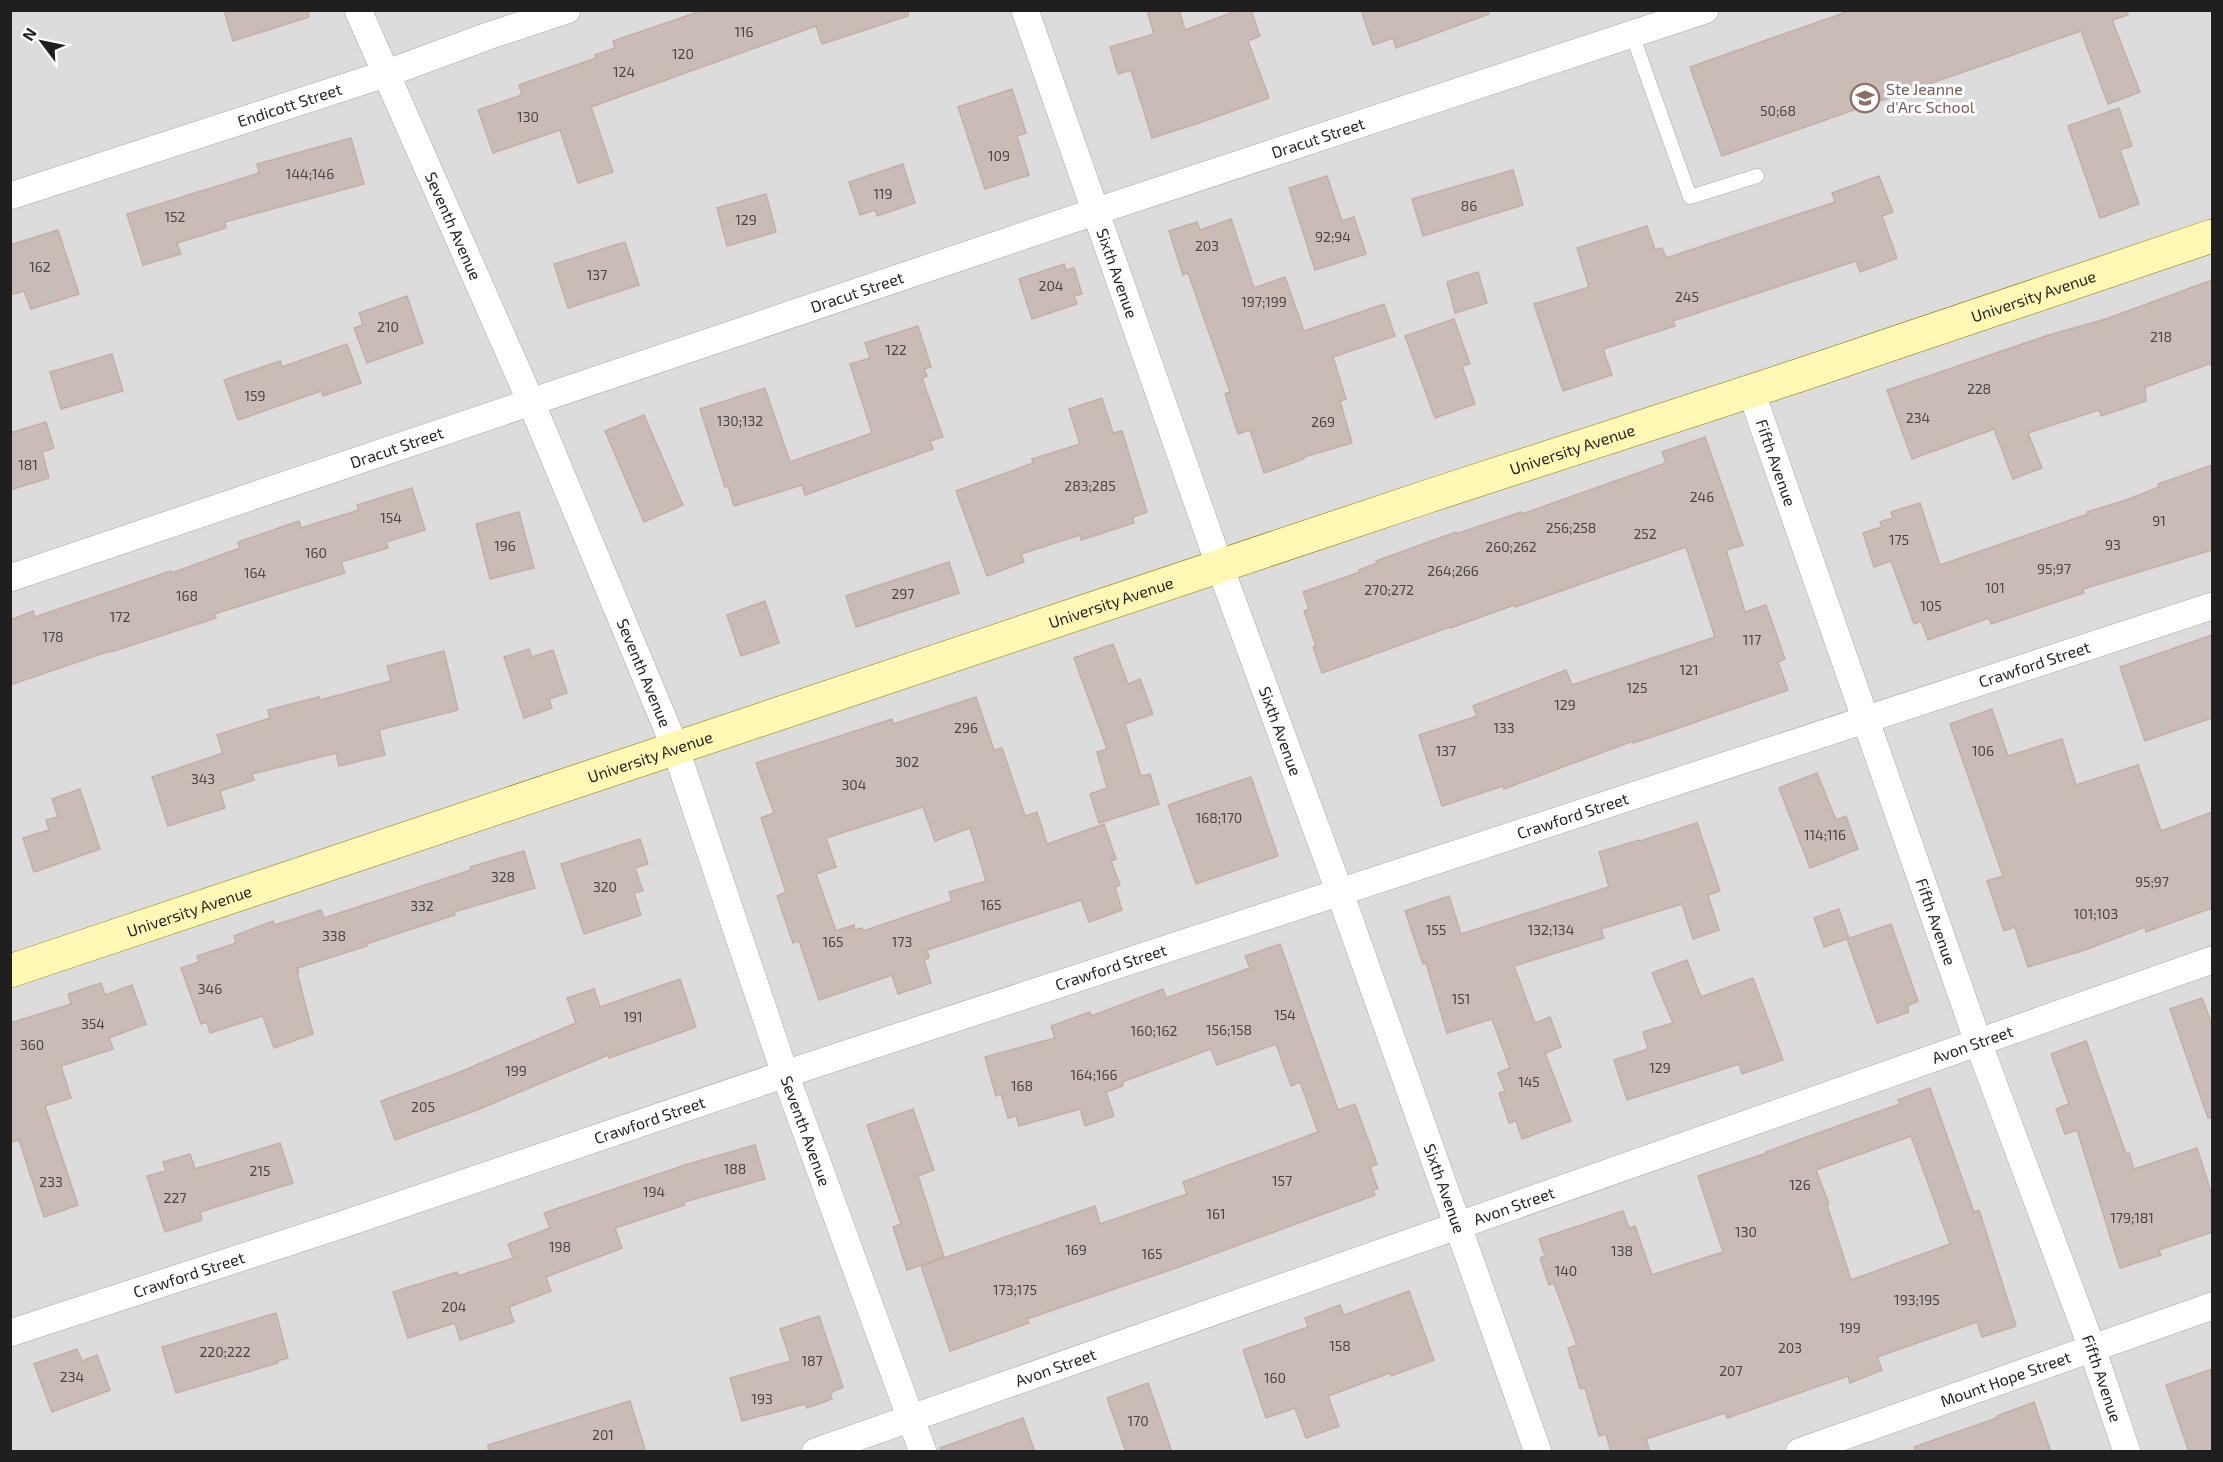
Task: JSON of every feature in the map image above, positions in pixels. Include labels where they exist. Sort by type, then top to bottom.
[{"type":"main road","name":"University Avenue","points":[[10,971],[675,747],[2212,236]]},
{"type":"street","name":"Seventh Avenue","points":[[358,10],[531,402],[675,747],[785,1074],[923,1452]]},
{"type":"street","name":"Endicott Street","points":[[10,196],[385,74],[567,10]]},
{"type":"street","name":"Sixth Avenue","points":[[1025,10],[1220,567],[1340,893],[1538,1452]]},
{"type":"street","name":"Dracut Street","points":[[10,578],[1097,211],[1705,10]]},
{"type":"street","name":"Fifth Avenue","points":[[1751,391],[1978,1042],[2092,1348],[2127,1452]]},
{"type":"street","name":"Crawford Street","points":[[10,1333],[358,1219],[785,1074],[2212,606]]},
{"type":"street","name":"Avon Street","points":[[815,1452],[2212,960]]},
{"type":"street","name":"Mount Hope Street","points":[[1800,1452],[2212,1306]]},
{"type":"lane","points":[[1632,34],[1690,197],[1757,176]]},
{"type":"shaded area","points":[[11,11],[2212,11],[2212,1451],[11,1451]]},
{"type":"building","points":[[224,10],[308,10],[309,17],[233,41]]},
{"type":"building","points":[[704,10],[908,10],[908,16],[822,44],[816,26],[591,107],[613,172],[578,183],[560,130],[493,153],[478,110],[522,95],[519,85],[596,58],[595,55],[615,48],[613,41]]},
{"type":"building","points":[[1147,10],[1179,10],[1185,30],[1239,10],[1251,10],[1260,36],[1248,41],[1269,98],[1152,138],[1131,70],[1118,74],[1110,47],[1154,34]]},
{"type":"building","points":[[1361,10],[1488,10],[1489,14],[1396,48],[1393,38],[1373,45]]},
{"type":"building","points":[[1852,10],[2127,10],[2128,15],[2112,20],[2140,92],[2108,104],[2081,31],[1722,156],[1690,67]]},
{"type":"building","points":[[1012,89],[1026,133],[1017,136],[1029,175],[985,189],[958,107]]},
{"type":"building","points":[[2119,108],[2132,146],[2120,150],[2139,204],[2100,218],[2068,126]]},
{"type":"building","points":[[351,138],[364,184],[225,222],[226,228],[177,243],[181,254],[143,265],[127,214],[259,173],[257,164]]},
{"type":"building","points":[[903,164],[915,203],[877,216],[875,210],[860,215],[849,182]]},
{"type":"building","points":[[1513,170],[1523,205],[1423,236],[1412,199]]},
{"type":"building","points":[[1327,176],[1342,221],[1354,217],[1366,254],[1315,270],[1289,188]]},
{"type":"building","points":[[1879,176],[1893,212],[1882,216],[1897,258],[1860,272],[1856,261],[1673,321],[1675,326],[1603,349],[1612,375],[1563,391],[1534,304],[1589,287],[1577,248],[1647,226],[1655,250],[1662,248],[1666,258],[1835,202],[1832,193]]},
{"type":"building","points":[[766,194],[776,232],[727,246],[717,208]]},
{"type":"building","points":[[1231,219],[1254,288],[1285,277],[1304,331],[1384,304],[1395,336],[1333,357],[1346,399],[1340,401],[1352,443],[1304,457],[1304,459],[1264,473],[1250,430],[1238,434],[1225,394],[1230,392],[1188,273],[1183,275],[1169,231],[1197,222],[1200,230]]},
{"type":"building","points":[[58,230],[79,294],[31,309],[24,291],[10,295],[10,245]]},
{"type":"building","points":[[625,242],[639,285],[568,308],[554,264]]},
{"type":"building","points":[[1064,264],[1066,270],[1074,268],[1082,294],[1074,296],[1077,304],[1032,319],[1019,279]]},
{"type":"building","points":[[1478,272],[1487,303],[1455,313],[1447,282]]},
{"type":"building","points":[[2212,280],[2212,363],[2145,387],[2146,401],[2101,416],[2099,410],[2028,433],[2042,468],[2013,479],[1994,429],[1912,459],[1887,390],[2049,335],[2106,319]]},
{"type":"building","points":[[407,296],[423,343],[367,363],[354,328],[363,325],[359,313]]},
{"type":"building","points":[[1454,319],[1470,364],[1462,366],[1475,404],[1435,418],[1405,336]]},
{"type":"building","points":[[918,326],[931,367],[924,369],[927,376],[922,378],[943,437],[930,441],[933,449],[805,495],[802,485],[734,506],[728,486],[725,487],[700,409],[765,388],[790,462],[872,433],[850,364],[870,358],[865,343]]},
{"type":"building","points":[[347,344],[361,383],[323,396],[321,391],[238,420],[224,380],[280,361],[282,367]]},
{"type":"building","points":[[112,354],[123,391],[61,409],[50,372]]},
{"type":"building","points":[[1102,398],[1113,433],[1122,431],[1147,512],[1133,517],[1134,523],[1081,540],[1080,535],[1021,554],[1024,562],[987,576],[956,491],[1033,463],[1032,459],[1080,444],[1069,409]]},
{"type":"building","points":[[644,415],[683,505],[644,522],[605,431]]},
{"type":"building","points":[[46,422],[54,448],[42,452],[49,478],[10,490],[10,433]]},
{"type":"building","points":[[1705,437],[1743,545],[1726,550],[1745,612],[1766,605],[1785,659],[1778,662],[1788,690],[1667,732],[1633,743],[1633,741],[1504,789],[1503,786],[1442,806],[1419,735],[1477,716],[1473,706],[1566,670],[1572,685],[1715,637],[1686,547],[1322,673],[1304,611],[1309,609],[1303,592],[1360,572],[1359,570],[1377,563],[1376,561],[1456,532],[1456,534],[1521,512],[1522,514],[1666,463],[1662,452]]},
{"type":"building","points":[[2212,465],[2212,550],[2083,589],[2084,593],[1991,624],[1989,618],[1928,640],[1921,621],[1914,624],[1891,561],[1874,567],[1863,533],[1882,527],[1880,522],[1893,518],[1891,512],[1920,503],[1940,565],[2129,499],[2159,487],[2158,484]]},
{"type":"building","points":[[412,488],[425,530],[386,542],[388,548],[341,562],[345,573],[214,614],[216,618],[10,685],[10,620],[33,611],[35,617],[171,571],[172,573],[240,548],[238,542],[299,521],[301,528],[359,510],[357,505]]},
{"type":"building","points":[[519,512],[534,568],[490,579],[476,524]]},
{"type":"building","points":[[949,562],[959,593],[856,627],[846,596]]},
{"type":"building","points":[[765,601],[779,643],[741,656],[727,615]]},
{"type":"building","points":[[2212,635],[2212,718],[2145,741],[2120,667]]},
{"type":"building","points":[[1113,644],[1128,684],[1140,679],[1153,714],[1125,724],[1141,776],[1150,774],[1159,804],[1099,823],[1090,794],[1107,788],[1097,752],[1107,749],[1074,658]]},
{"type":"building","points":[[529,649],[532,657],[553,650],[567,693],[549,699],[552,708],[524,718],[504,657]]},
{"type":"building","points":[[444,651],[458,710],[379,730],[385,755],[339,766],[336,753],[252,774],[254,780],[220,791],[225,808],[168,826],[152,777],[223,753],[217,735],[270,718],[268,710],[319,697],[320,700],[391,681],[387,666]]},
{"type":"building","points":[[976,697],[994,750],[1002,748],[1025,816],[1037,812],[1047,844],[1104,824],[1116,859],[1111,861],[1120,885],[1115,887],[1122,910],[1089,922],[1081,900],[927,950],[929,958],[924,960],[931,983],[898,994],[892,975],[819,1000],[799,941],[793,943],[777,896],[786,892],[761,818],[774,813],[756,763],[892,719],[893,724]],"holes":[[[923,807],[935,841],[970,828],[986,881],[949,892],[952,901],[863,931],[862,928],[855,930],[854,925],[836,931],[816,874],[836,867],[826,838]]]},
{"type":"building","points":[[1992,709],[2008,756],[2062,739],[2076,785],[2138,765],[2161,831],[2212,812],[2212,908],[2146,932],[2145,927],[2085,950],[2028,967],[2015,927],[2004,931],[1987,881],[2003,876],[1950,724]]},
{"type":"building","points":[[1817,773],[1836,820],[1846,816],[1858,849],[1810,868],[1779,788]]},
{"type":"building","points":[[1251,777],[1278,856],[1196,884],[1168,805]]},
{"type":"building","points":[[80,789],[100,849],[34,872],[23,838],[49,830],[46,820],[58,817],[52,799]]},
{"type":"building","points":[[1697,823],[1720,891],[1708,895],[1719,930],[1693,939],[1682,904],[1601,929],[1604,938],[1514,966],[1535,1023],[1550,1017],[1561,1047],[1545,1053],[1571,1121],[1522,1139],[1516,1121],[1509,1123],[1499,1093],[1505,1091],[1498,1073],[1510,1068],[1492,1019],[1447,1033],[1426,963],[1423,964],[1405,911],[1449,896],[1461,934],[1609,887],[1599,852]]},
{"type":"building","points":[[640,839],[648,864],[635,868],[643,891],[634,893],[641,915],[584,934],[561,864]]},
{"type":"building","points":[[524,851],[535,888],[454,912],[455,915],[297,968],[313,1034],[274,1048],[263,1016],[210,1033],[207,1022],[201,1024],[181,968],[199,962],[197,956],[236,943],[234,936],[273,921],[275,925],[321,910],[324,918],[471,870],[470,867]]},
{"type":"building","points":[[1839,909],[1849,938],[1824,947],[1814,918]]},
{"type":"building","points":[[1891,924],[1918,1001],[1907,1006],[1909,1012],[1877,1023],[1847,939]]},
{"type":"building","points":[[1280,944],[1338,1110],[1355,1104],[1377,1164],[1370,1167],[1378,1189],[1373,1190],[1375,1195],[1176,1268],[1027,1319],[1029,1323],[950,1351],[921,1266],[1095,1206],[1100,1224],[1187,1194],[1183,1182],[1318,1132],[1300,1082],[1291,1086],[1276,1044],[1217,1065],[1211,1049],[1122,1082],[1123,1086],[1106,1092],[1114,1116],[1085,1126],[1080,1109],[1019,1126],[1016,1116],[1008,1118],[1001,1094],[996,1096],[985,1057],[1055,1038],[1051,1026],[1090,1012],[1091,1016],[1163,989],[1166,998],[1250,968],[1245,956]]},
{"type":"building","points":[[1687,960],[1701,997],[1753,978],[1783,1060],[1742,1074],[1739,1064],[1627,1100],[1614,1060],[1648,1049],[1643,1032],[1673,1023],[1652,973]]},
{"type":"building","points":[[680,979],[696,1027],[609,1058],[608,1055],[477,1110],[395,1140],[381,1101],[450,1076],[576,1023],[567,998],[594,989],[600,1007]]},
{"type":"building","points":[[101,983],[105,995],[132,985],[146,1024],[109,1038],[113,1049],[61,1066],[71,1098],[45,1106],[78,1205],[44,1217],[19,1140],[10,1142],[10,1023],[71,1004],[68,994]]},
{"type":"building","points":[[2202,998],[2212,1025],[2212,1117],[2208,1118],[2170,1009]]},
{"type":"building","points":[[2086,1041],[2126,1154],[2129,1153],[2134,1169],[2197,1148],[2212,1195],[2212,1232],[2159,1250],[2161,1255],[2120,1268],[2077,1130],[2065,1134],[2056,1109],[2069,1104],[2051,1054]]},
{"type":"building","points":[[1930,1088],[1974,1212],[1979,1210],[2016,1326],[1982,1337],[1977,1322],[1877,1357],[1882,1370],[1850,1383],[1848,1376],[1727,1418],[1725,1413],[1646,1439],[1650,1452],[1611,1452],[1606,1434],[1599,1436],[1585,1388],[1580,1389],[1568,1348],[1577,1345],[1554,1283],[1549,1285],[1540,1258],[1545,1256],[1539,1239],[1623,1211],[1629,1228],[1635,1226],[1652,1275],[1723,1252],[1698,1176],[1900,1104],[1898,1100]],"holes":[[[1911,1136],[1950,1244],[1851,1280],[1827,1205],[1829,1204],[1816,1170]]]},
{"type":"building","points":[[913,1109],[934,1170],[918,1176],[944,1257],[907,1270],[893,1227],[901,1224],[867,1125]]},
{"type":"building","points":[[280,1143],[293,1183],[200,1212],[202,1220],[165,1232],[147,1176],[166,1171],[163,1162],[190,1154],[195,1169]]},
{"type":"building","points":[[755,1145],[765,1179],[684,1202],[685,1205],[615,1228],[622,1248],[546,1277],[551,1291],[509,1307],[514,1322],[460,1340],[455,1323],[408,1338],[393,1292],[457,1272],[458,1276],[513,1258],[508,1244],[550,1228],[544,1213],[685,1165]]},
{"type":"building","points":[[1409,1291],[1434,1360],[1391,1376],[1390,1373],[1328,1396],[1339,1426],[1306,1438],[1295,1408],[1266,1418],[1243,1350],[1308,1327],[1305,1318],[1340,1305],[1344,1315]]},
{"type":"building","points":[[276,1313],[288,1358],[176,1393],[162,1347]]},
{"type":"building","points":[[819,1316],[843,1387],[830,1393],[832,1399],[807,1408],[805,1404],[742,1421],[730,1378],[791,1361],[780,1329]]},
{"type":"building","points":[[77,1349],[82,1361],[97,1355],[110,1390],[52,1412],[34,1364]]},
{"type":"building","points":[[2212,1369],[2212,1452],[2189,1452],[2166,1385]]},
{"type":"building","points":[[1148,1383],[1172,1452],[1126,1452],[1107,1398]]},
{"type":"building","points":[[630,1401],[646,1452],[489,1452],[488,1445]]},
{"type":"building","points":[[2034,1402],[2051,1452],[1915,1452],[1914,1447],[1997,1418],[1997,1416]]},
{"type":"building","points":[[1023,1418],[1035,1452],[941,1452],[940,1448]]},
{"type":"place","name":"Ste Jeanne d'Arc School","points":[[1865,98]]}]
